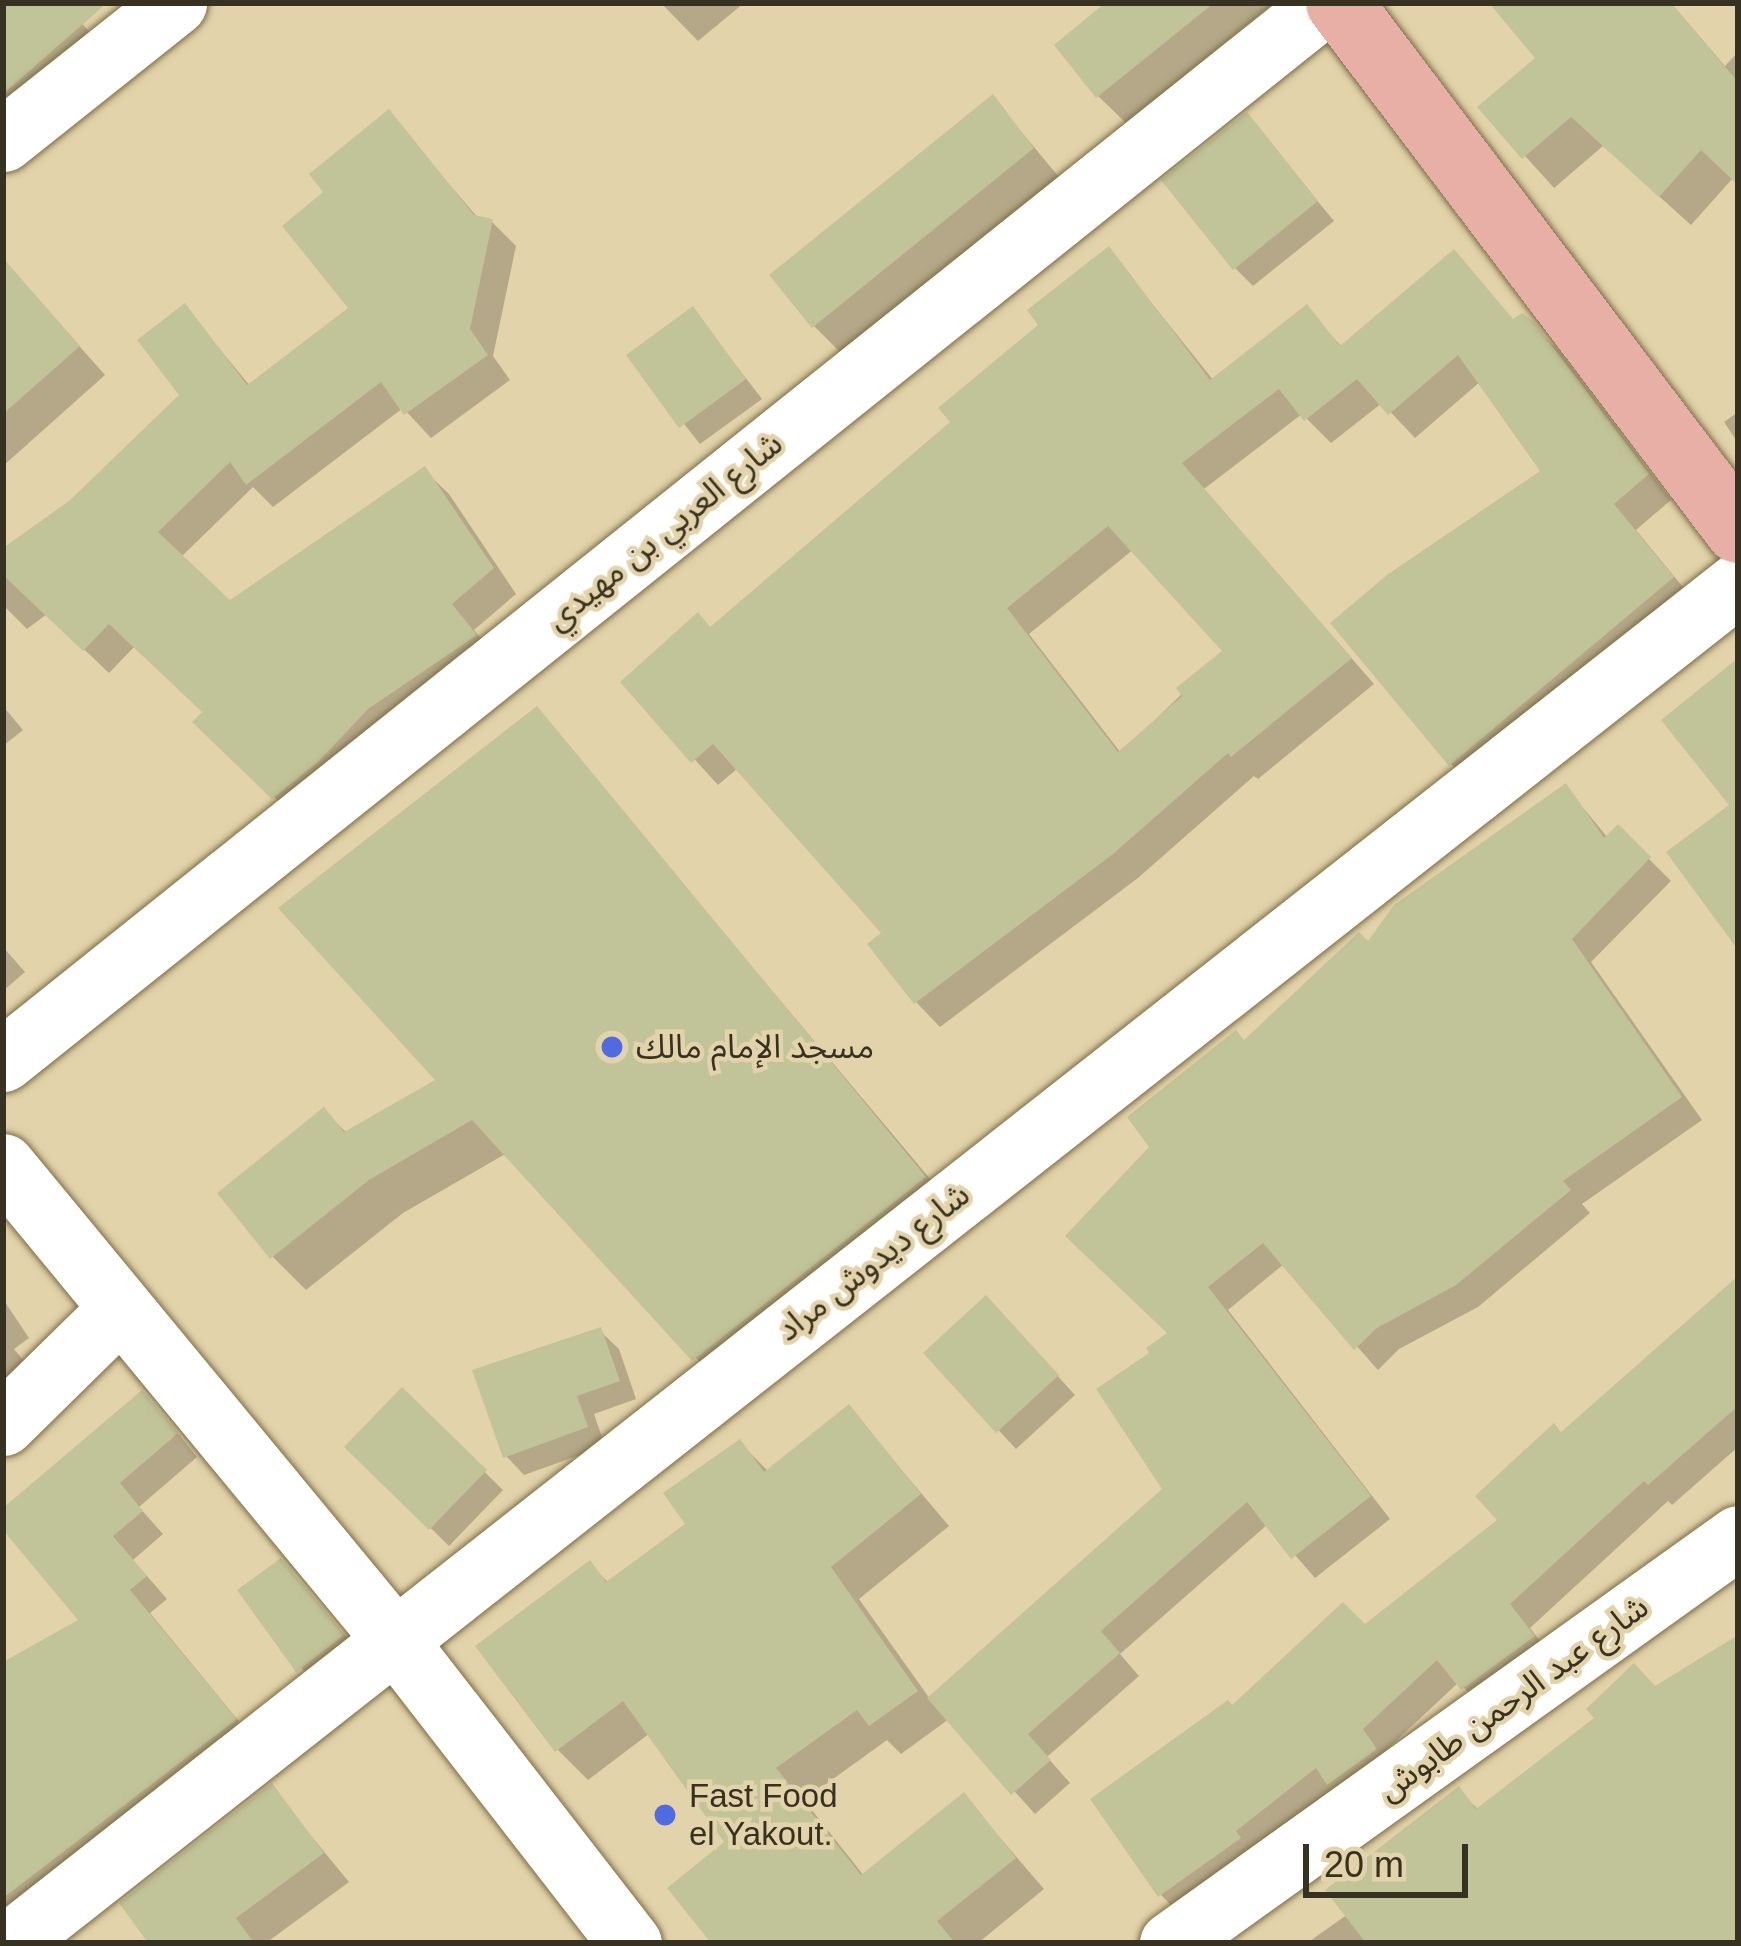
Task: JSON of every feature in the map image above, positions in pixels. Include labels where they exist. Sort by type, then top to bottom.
[{"type":"main road","points":[[1339,3],[1738,530]]},
{"type":"street","points":[[3,140],[176,3]]},
{"type":"street","name":"شارع العربي بن مهيدي","points":[[3,1060],[1325,3]]},
{"type":"street","name":"شارع ديدوش مراد","points":[[10,1943],[1738,584]]},
{"type":"street","points":[[3,1165],[394,1639],[629,1943]]},
{"type":"street","points":[[3,1424],[121,1308]]},
{"type":"street","name":"شارع عبد الرحمن طابوش","points":[[1171,1943],[1738,1538]]},
{"type":"building","points":[[3,3],[107,3],[3,94]]},
{"type":"building","points":[[1105,3],[1214,3],[1096,98],[1054,45]]},
{"type":"building","points":[[1489,3],[1671,3],[1738,82],[1738,185],[1701,150],[1659,197],[1571,117],[1522,159],[1477,107],[1535,58]]},
{"type":"building","points":[[993,94],[1034,148],[812,328],[769,275]]},
{"type":"building","points":[[389,109],[474,215],[493,219],[470,329],[488,355],[404,415],[381,382],[246,485],[230,462],[158,532],[230,600],[425,466],[494,568],[452,604],[477,635],[368,709],[319,761],[272,799],[192,722],[202,712],[109,624],[83,651],[3,575],[3,548],[69,501],[179,395],[137,340],[185,303],[247,385],[348,308],[282,226],[323,192],[309,174]]},
{"type":"building","points":[[1247,112],[1318,201],[1233,270],[1161,180]]},
{"type":"building","points":[[1109,246],[1210,380],[1307,304],[1340,346],[1454,249],[1513,319],[1522,313],[1534,322],[1649,474],[1614,504],[1674,577],[1449,766],[1330,623],[1387,575],[1540,471],[1458,355],[1388,415],[1357,379],[1304,421],[1279,389],[1182,463],[1352,658],[1231,757],[1228,753],[1113,854],[914,1004],[867,944],[881,933],[713,744],[691,763],[620,682],[698,612],[710,627],[950,422],[938,408],[1038,325],[1027,310]],"holes":[[[1108,526],[1222,651],[1176,688],[1182,696],[1118,752],[1007,608]]]},
{"type":"building","points":[[3,258],[80,346],[3,414]]},
{"type":"building","points":[[693,306],[746,379],[679,428],[626,355]]},
{"type":"building","points":[[1738,658],[1738,950],[1666,852],[1729,805],[1661,720]]},
{"type":"building","name":"مسجد الإمام مالك","points":[[537,706],[926,1177],[692,1361],[472,1120],[369,1180],[270,1259],[217,1193],[324,1107],[344,1132],[435,1080],[278,908]]},
{"type":"building","points":[[1566,783],[1604,838],[1618,824],[1651,857],[1572,939],[1682,1097],[1563,1181],[1571,1190],[1456,1285],[1377,1328],[1354,1350],[1263,1243],[1208,1287],[1371,1496],[1291,1559],[1247,1502],[1101,1631],[1120,1653],[1028,1734],[1051,1760],[1011,1795],[927,1698],[1162,1489],[1096,1389],[1149,1353],[1146,1348],[1167,1333],[1065,1236],[1149,1147],[1127,1117],[1236,1030],[1244,1040],[1359,932],[1368,941],[1394,905]]},
{"type":"building","points":[[1738,1276],[1738,1406],[1648,1485],[1644,1481],[1510,1604],[1535,1636],[1461,1690],[1437,1660],[1363,1729],[1377,1749],[1327,1785],[1316,1768],[1236,1831],[1241,1838],[1158,1897],[1090,1799],[1228,1700],[1232,1705],[1343,1602],[1365,1624],[1497,1520],[1475,1496],[1554,1423],[1561,1432]]},
{"type":"building","points":[[986,1295],[1059,1375],[996,1433],[923,1353]]},
{"type":"building","points":[[601,1327],[620,1381],[577,1396],[588,1427],[503,1458],[472,1370]]},
{"type":"building","points":[[402,1387],[487,1470],[429,1530],[344,1447]]},
{"type":"building","points":[[142,1390],[178,1433],[120,1483],[143,1511],[113,1536],[147,1576],[130,1590],[237,1719],[3,1898],[3,1662],[78,1620],[3,1530],[3,1508]]},
{"type":"building","points":[[849,1404],[921,1494],[831,1567],[918,1691],[869,1726],[857,1710],[776,1768],[861,1875],[964,1792],[1016,1858],[937,1921],[955,1943],[711,1943],[667,1888],[724,1842],[623,1701],[555,1752],[475,1646],[590,1560],[606,1582],[685,1524],[663,1493],[740,1439],[764,1472]]},
{"type":"building","points":[[281,1558],[344,1635],[296,1672],[237,1590]]},
{"type":"building","points":[[1738,1635],[1738,1943],[1366,1943],[1325,1890],[1459,1786],[1476,1809],[1594,1718],[1586,1709],[1634,1663],[1655,1686]]},
{"type":"building","points":[[272,1783],[324,1853],[236,1918],[254,1943],[148,1943],[119,1903]]},
{"type":"place","name":"مسجد الإمام مالك","points":[[612,1047]]},
{"type":"place","name":"Fast Food el Yakout.","points":[[665,1815]]}]
